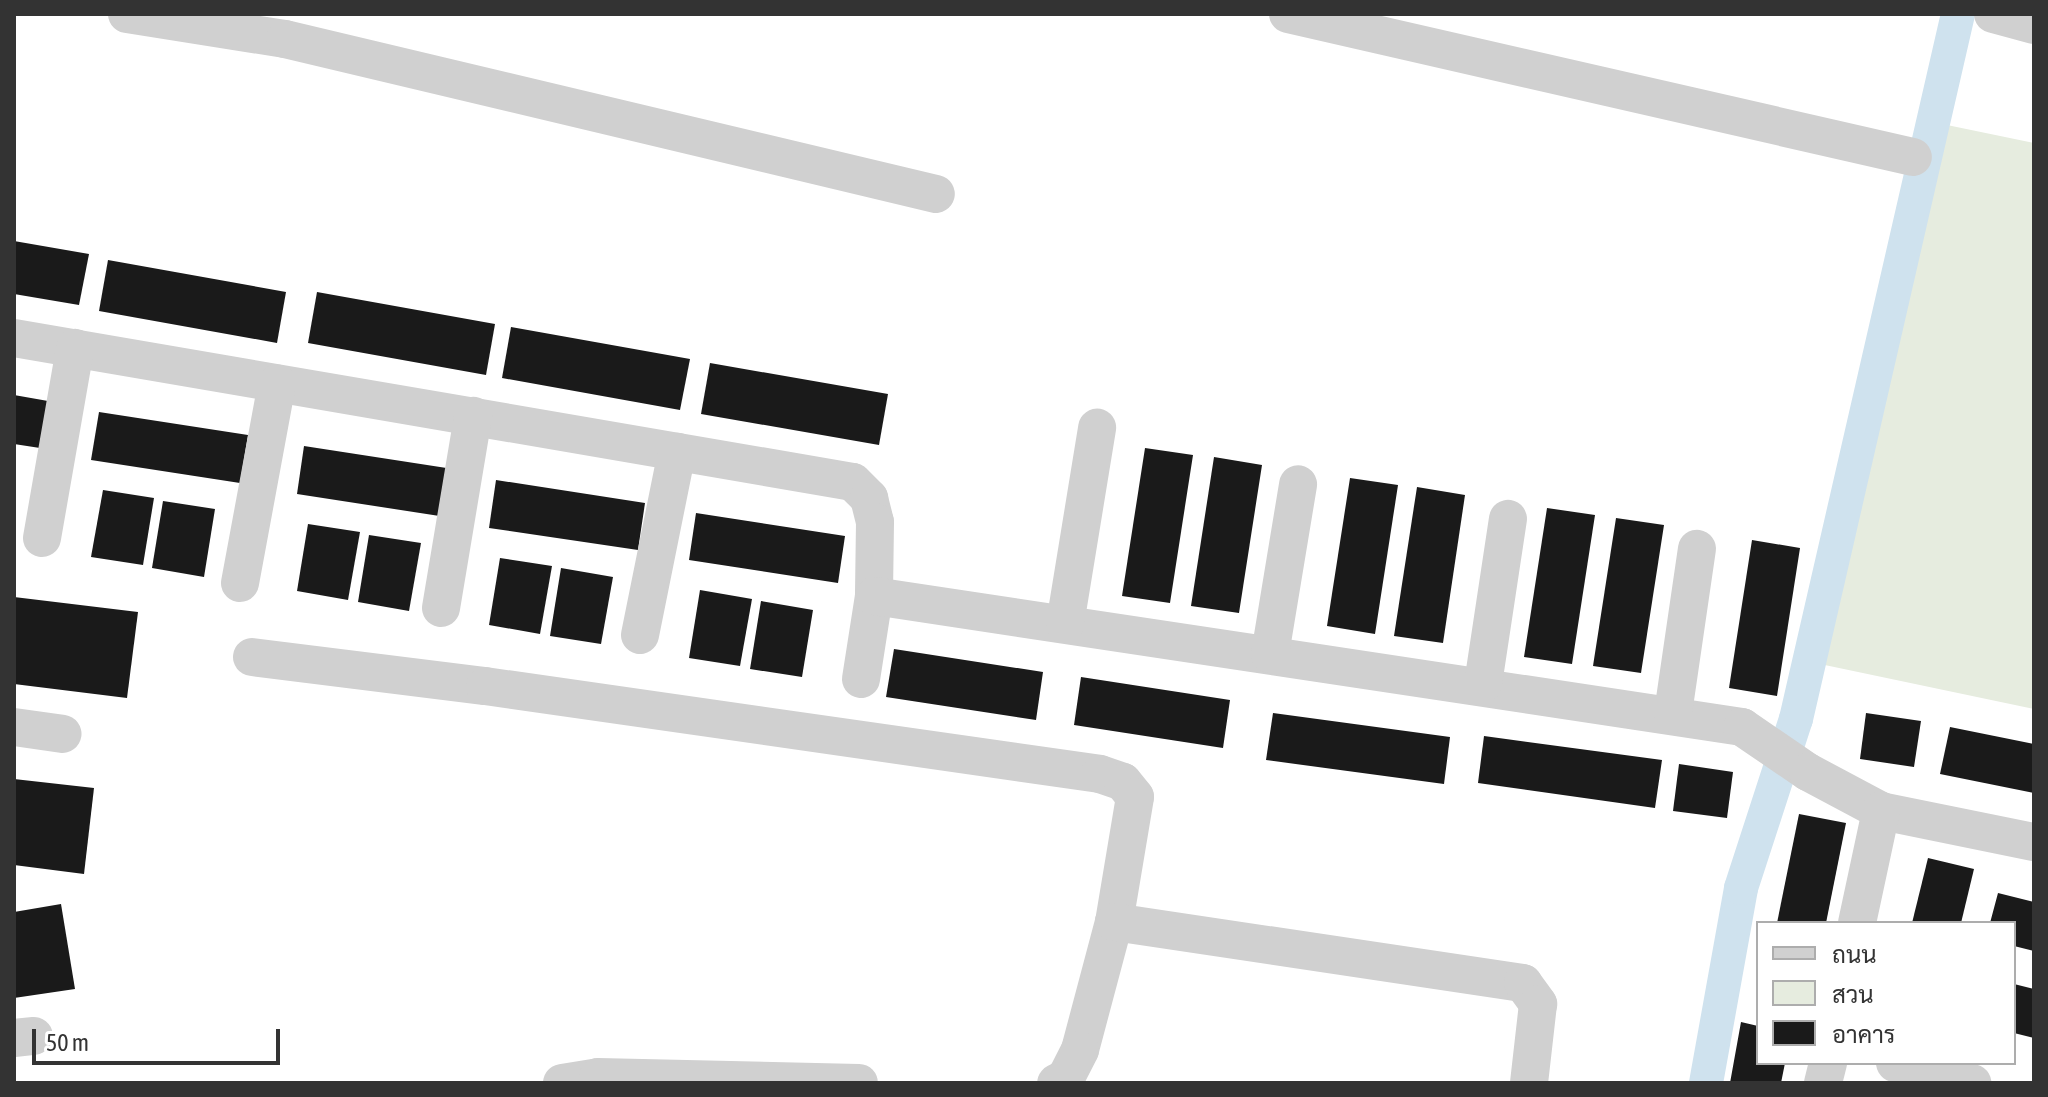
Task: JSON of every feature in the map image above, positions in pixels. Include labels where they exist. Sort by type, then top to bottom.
[{"type":"street","points":[[127,14],[285,39],[936,194]]},
{"type":"street","points":[[1288,14],[1913,157]]},
{"type":"street","points":[[14,338],[853,482],[869,498],[875,522],[874,596],[861,679]]},
{"type":"street","points":[[42,538],[75,348]]},
{"type":"street","points":[[240,583],[277,383]]},
{"type":"street","points":[[441,608],[473,416]]},
{"type":"street","points":[[1065,624],[1097,428]]},
{"type":"street","points":[[640,635],[677,452]]},
{"type":"street","points":[[1270,654],[1298,484]]},
{"type":"street","points":[[1483,684],[1508,519]]},
{"type":"street","points":[[1673,713],[1697,549]]},
{"type":"street","points":[[874,596],[1483,684],[1673,713],[1742,727],[1808,772],[1881,811],[2034,842]]},
{"type":"street","points":[[252,657],[1100,774],[1123,782],[1135,797],[1114,922],[1080,1050],[1066,1078],[1056,1083]]},
{"type":"street","points":[[14,727],[63,734]]},
{"type":"street","points":[[1857,921],[1881,811]]},
{"type":"street","points":[[1114,922],[1523,983],[1538,1004],[1529,1083]]},
{"type":"street","points":[[1903,1065],[1972,1083]]},
{"type":"street","points":[[562,1083],[598,1077],[859,1083]]},
{"type":"green space","points":[[1947,125],[2034,143],[2034,709],[1820,664]]},
{"type":"building","points":[[14,241],[89,254],[79,305],[14,294]]},
{"type":"building","points":[[108,260],[286,292],[277,343],[99,311]]},
{"type":"building","points":[[317,292],[495,324],[486,375],[308,343]]},
{"type":"building","points":[[511,327],[690,359],[680,410],[502,378]]},
{"type":"building","points":[[710,363],[888,394],[879,445],[701,414]]},
{"type":"building","points":[[14,395],[48,401],[40,448],[14,444]]},
{"type":"building","points":[[99,412],[248,435],[240,483],[91,460]]},
{"type":"building","points":[[304,446],[453,469],[446,517],[297,494]]},
{"type":"building","points":[[1145,448],[1193,455],[1170,603],[1122,596]]},
{"type":"building","points":[[1214,457],[1262,465],[1239,613],[1191,606]]},
{"type":"building","points":[[1350,478],[1398,485],[1375,634],[1327,626]]},
{"type":"building","points":[[496,480],[645,503],[638,550],[489,528]]},
{"type":"building","points":[[1417,487],[1465,495],[1443,643],[1394,636]]},
{"type":"building","points":[[103,490],[154,498],[143,565],[91,557]]},
{"type":"building","points":[[163,501],[215,509],[204,577],[152,568]]},
{"type":"building","points":[[1547,508],[1595,515],[1572,664],[1524,657]]},
{"type":"building","points":[[696,513],[845,536],[838,583],[689,560]]},
{"type":"building","points":[[1616,518],[1664,525],[1641,673],[1593,666]]},
{"type":"building","points":[[308,524],[360,532],[348,600],[297,591]]},
{"type":"building","points":[[369,535],[421,543],[409,611],[358,602]]},
{"type":"building","points":[[1752,540],[1800,548],[1777,696],[1729,688]]},
{"type":"building","points":[[500,558],[552,566],[540,634],[489,625]]},
{"type":"building","points":[[561,568],[613,577],[601,644],[550,636]]},
{"type":"building","points":[[700,590],[752,599],[740,666],[689,658]]},
{"type":"building","points":[[14,597],[138,612],[127,698],[14,684]]},
{"type":"building","points":[[761,601],[813,610],[802,677],[750,669]]},
{"type":"building","points":[[894,649],[1043,672],[1036,720],[886,697]]},
{"type":"building","points":[[1081,677],[1230,700],[1223,748],[1074,725]]},
{"type":"building","points":[[1273,713],[1450,737],[1444,784],[1266,760]]},
{"type":"building","points":[[1866,713],[1921,721],[1914,767],[1860,759]]},
{"type":"building","points":[[1950,727],[2034,744],[2034,793],[1940,774]]},
{"type":"building","points":[[1484,736],[1662,760],[1655,808],[1478,783]]},
{"type":"building","points":[[1679,764],[1733,772],[1727,818],[1673,811]]},
{"type":"building","points":[[14,779],[94,788],[84,874],[14,865]]},
{"type":"building","points":[[1799,814],[1846,823],[1826,921],[1777,921]]},
{"type":"building","points":[[1928,858],[1974,869],[1961,921],[1912,921]]},
{"type":"building","points":[[1998,893],[2034,902],[2034,951],[2016,946],[2016,921],[1991,921]]},
{"type":"building","points":[[61,904],[75,989],[14,998],[14,912]]},
{"type":"building","points":[[2016,984],[2034,989],[2034,1038],[2016,1034]]},
{"type":"building","points":[[1741,1022],[1756,1026],[1756,1065],[1785,1065],[1781,1083],[1730,1083]]},
{"type":"waterway","points":[[1706,1083],[1741,888],[1796,719],[1958,14]]}]
